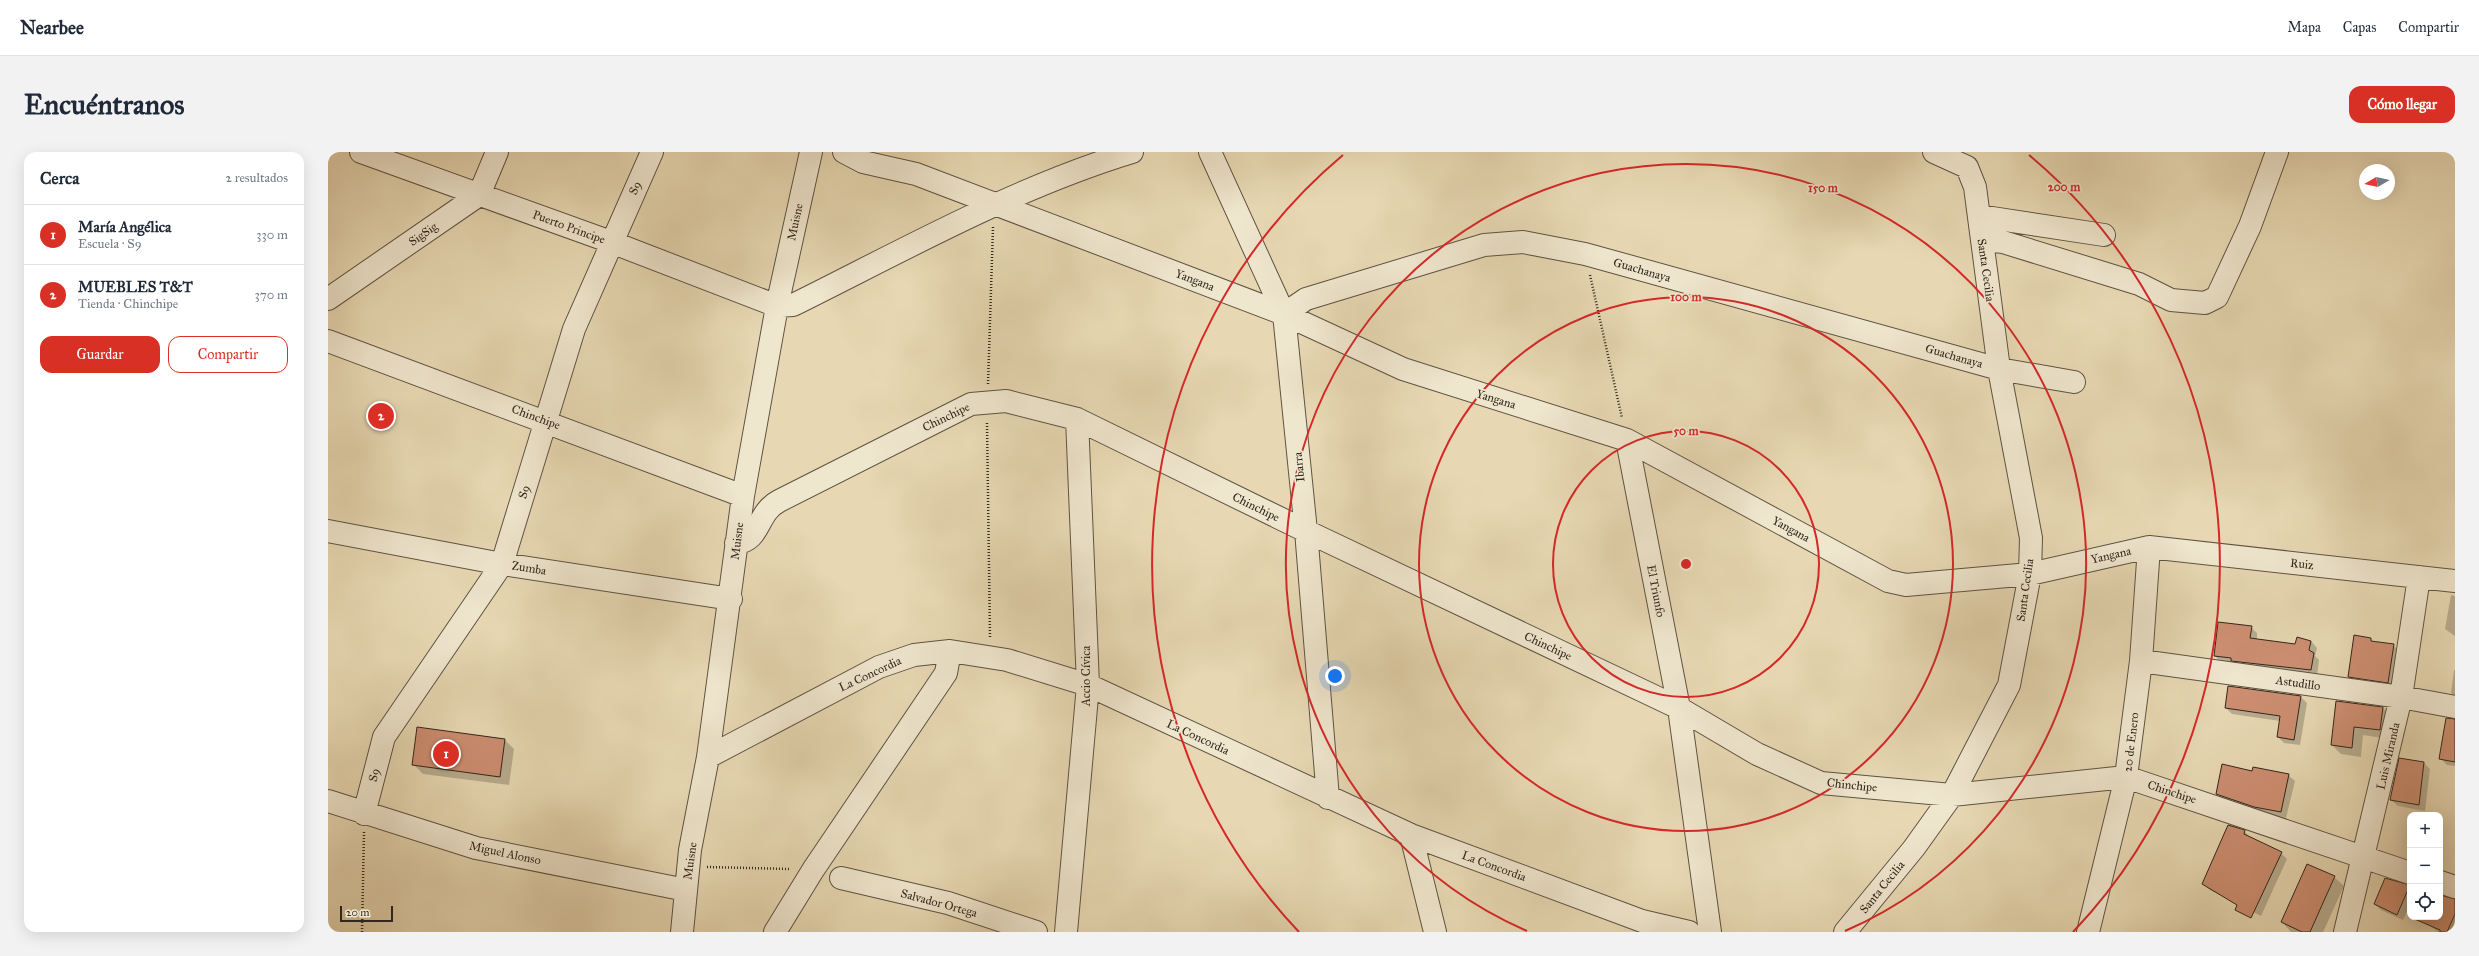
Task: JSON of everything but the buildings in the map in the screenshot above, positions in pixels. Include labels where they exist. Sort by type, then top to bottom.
[{"type":"street","name":"Puerto Principe","points":[[361,152],[610,242],[777,306]]},
{"type":"street","points":[[479,195],[497,152]]},
{"type":"street","name":"S9","points":[[364,814],[384,737],[502,564],[574,329],[610,242],[652,152]]},
{"type":"street","name":"Muisne","points":[[682,932],[688,866],[708,757],[731,599],[736,543],[743,496],[777,306],[811,152]]},
{"type":"street","name":"Yangana","points":[[844,152],[863,162],[916,174],[1284,314],[1403,369],[1627,440],[1888,582],[1906,585],[2030,574],[2149,547]]},
{"type":"street","points":[[777,306],[793,305],[994,204],[1094,164],[1132,152]]},
{"type":"street","name":"Ibarra","points":[[1210,152],[1284,314],[1306,531],[1328,798]]},
{"type":"street","name":"Santa Cecilia","points":[[1845,932],[1914,848],[1952,795],[2009,685],[2030,574],[2031,538],[1999,369],[1975,187],[1967,167],[1934,152]]},
{"type":"street","points":[[1982,239],[2002,242],[2139,284],[2171,300],[2205,303],[2218,297],[2250,226],[2277,152]]},
{"type":"street","name":"SigSig","points":[[328,299],[479,195]]},
{"type":"street","points":[[1979,216],[2104,235]]},
{"type":"street","name":"Guachanaya","points":[[1284,314],[1306,299],[1484,245],[1523,242],[1585,254],[1999,369],[2074,382]]},
{"type":"street","name":"Chinchipe","points":[[328,341],[547,421],[743,496]]},
{"type":"street","name":"Chinchipe","points":[[736,543],[746,542],[752,538],[769,506],[971,404],[987,401],[1006,401],[1077,419],[1306,531],[1679,708],[1757,754],[1821,783],[1952,795],[2126,777],[2364,859],[2407,872]]},
{"type":"street","name":"Accio Cívica","points":[[1066,932],[1088,685],[1077,419]]},
{"type":"street","name":"El Triunfo","points":[[1627,440],[1679,708],[1710,932]]},
{"type":"street","name":"Zumba","points":[[328,531],[502,564],[731,599]]},
{"type":"street","name":"Ruiz","points":[[2149,547],[2455,582]]},
{"type":"street","name":"20 de Enero","points":[[2090,931],[2126,777],[2141,661],[2149,547]]},
{"type":"street","name":"Luis Miranda","points":[[2345,932],[2364,859],[2401,697],[2419,577]]},
{"type":"street","points":[[775,932],[812,870],[946,673],[950,651]]},
{"type":"street","name":"La Concordia","points":[[708,757],[879,667],[914,655],[950,651],[1007,660],[1088,685],[1328,798],[1411,835],[1646,927],[1689,932]]},
{"type":"street","name":"Astudillo","points":[[2141,661],[2401,697],[2455,707]]},
{"type":"street","name":"Miguel Alonso","points":[[328,801],[364,814],[476,848],[686,890]]},
{"type":"street","points":[[1411,835],[1435,932]]},
{"type":"street","name":"Salvador Ortega","points":[[841,878],[948,903],[1036,932]]},
{"type":"street","points":[[2443,883],[2455,887]]},
{"type":"path","points":[[990,657],[987,401],[994,204]]},
{"type":"path","points":[[1585,254],[1627,440]]},
{"type":"path","points":[[362,932],[364,814]]},
{"type":"path","points":[[688,866],[812,870]]},
{"type":"place","name":"MUEBLES T&T","points":[[381,416]]},
{"type":"place","name":"María Angélica","points":[[446,754]]}]
